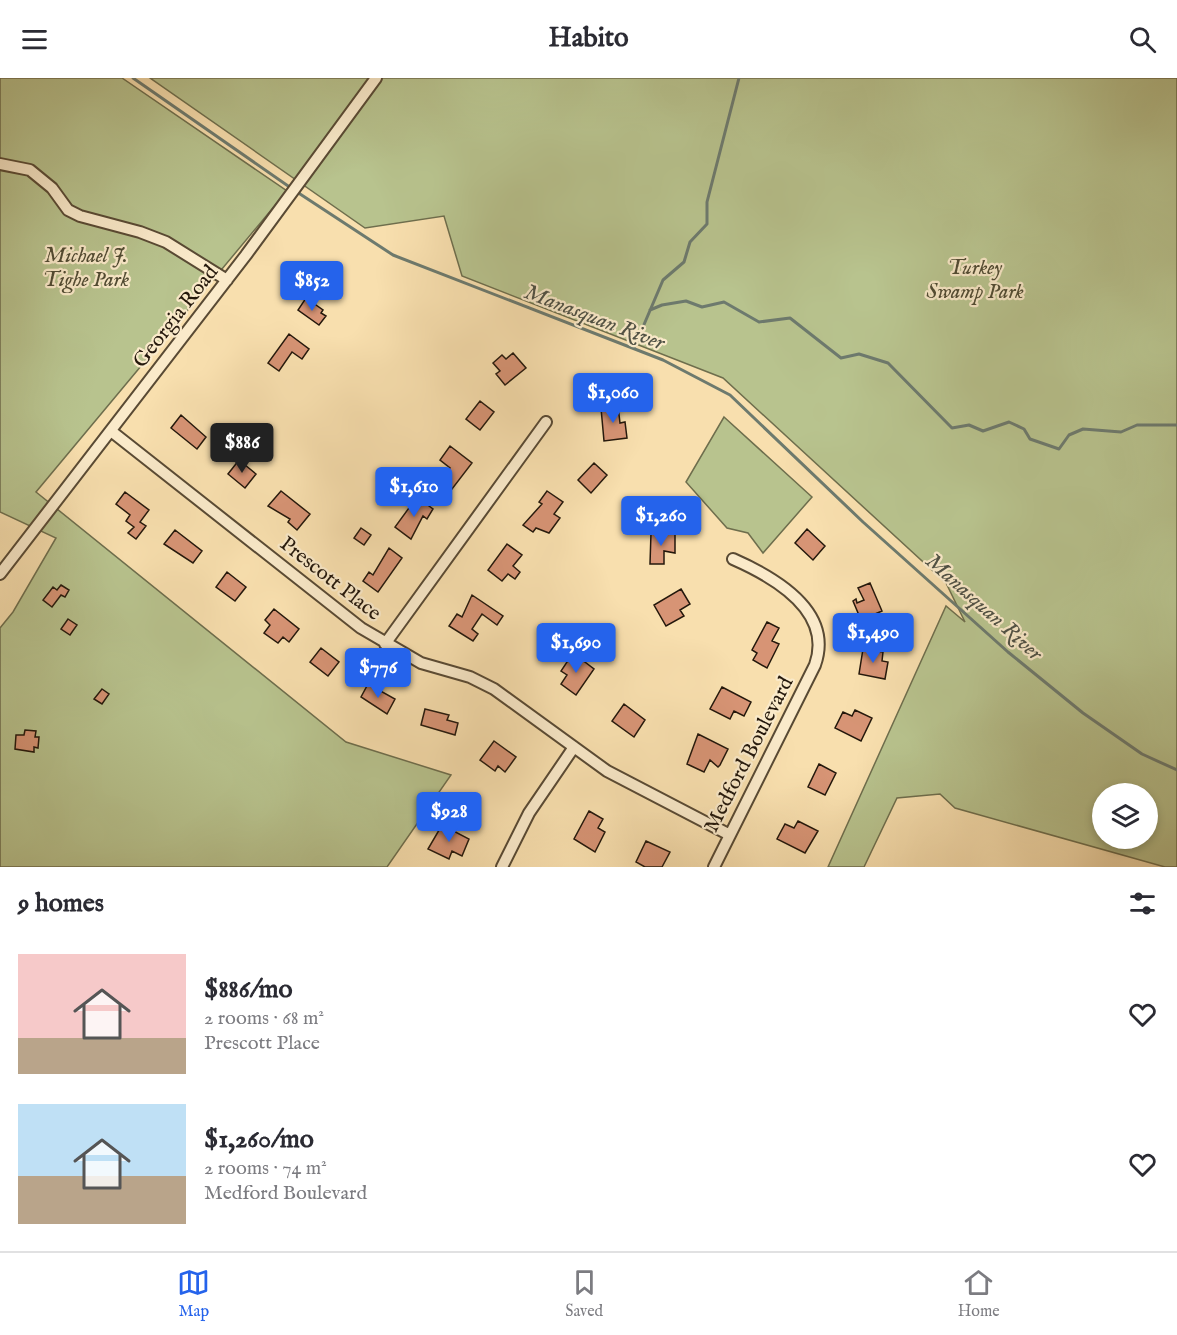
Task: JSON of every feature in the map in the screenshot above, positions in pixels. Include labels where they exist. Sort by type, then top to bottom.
[{"type":"street","name":"Georgia Road","points":[[0,574],[227,280],[376,78]]},
{"type":"street","points":[[0,164],[30,170],[52,188],[68,210],[80,216],[140,232],[166,243],[227,280]]},
{"type":"street","points":[[386,644],[546,422]]},
{"type":"street","name":"Prescott Place","points":[[111,431],[361,628],[421,663],[479,680],[618,778],[730,835]]},
{"type":"street","name":"Medford Boulevard","points":[[714,867],[816,665],[820,640],[809,612],[791,595],[767,574],[733,559]]},
{"type":"street","points":[[502,867],[528,813],[574,747]]},
{"type":"green space","name":"Michael J. Tighe Park","points":[[0,78],[122,78],[287,191],[36,492],[346,742],[451,775],[387,867],[0,867],[0,628],[13,612],[56,538],[0,512]]},
{"type":"green space","name":"Turkey Swamp Park","points":[[150,78],[1177,78],[1177,867],[1165,867],[1101,849],[1158,849],[1158,783],[1092,783],[1092,846],[955,808],[940,794],[897,798],[864,867],[828,867],[946,606],[965,622],[946,583],[723,378],[462,276],[444,216],[365,228]]},
{"type":"green space","points":[[724,417],[812,497],[763,553],[748,533],[727,528],[686,482]]},
{"type":"building","points":[[306,298],[323,310],[321,313],[326,316],[319,325],[298,310]]},
{"type":"building","points":[[289,334],[309,349],[302,359],[292,352],[279,371],[268,363]]},
{"type":"building","points":[[513,353],[526,368],[505,385],[496,374],[500,371],[493,363],[502,355],[506,359]]},
{"type":"building","points":[[480,401],[494,412],[480,430],[466,419]]},
{"type":"building","points":[[618,406],[620,423],[625,422],[627,438],[604,441],[601,408]]},
{"type":"building","points":[[181,415],[206,437],[197,449],[171,428]]},
{"type":"building","points":[[450,446],[472,463],[452,489],[438,479],[445,470],[447,472],[450,468],[440,460]]},
{"type":"building","points":[[239,460],[256,474],[245,488],[228,474]]},
{"type":"building","points":[[594,463],[607,475],[591,493],[578,480]]},
{"type":"building","points":[[281,491],[310,514],[297,530],[288,522],[290,519],[268,506]]},
{"type":"building","points":[[547,491],[563,502],[554,514],[560,518],[549,533],[536,528],[533,532],[523,525],[542,504],[539,502]]},
{"type":"building","points":[[125,492],[149,510],[140,522],[146,526],[136,539],[128,533],[134,527],[126,521],[130,515],[116,504]]},
{"type":"building","points":[[417,497],[433,509],[427,519],[423,516],[411,539],[395,527]]},
{"type":"building","points":[[361,528],[371,535],[364,545],[354,538]]},
{"type":"building","points":[[807,529],[825,546],[813,560],[795,543]]},
{"type":"building","points":[[175,530],[202,551],[193,563],[164,544]]},
{"type":"building","points":[[651,533],[675,533],[675,553],[664,551],[664,564],[650,564]]},
{"type":"building","points":[[507,544],[522,555],[513,566],[520,572],[515,579],[508,574],[502,581],[488,570]]},
{"type":"building","points":[[389,548],[402,558],[378,592],[363,581],[369,572],[373,575]]},
{"type":"building","points":[[227,572],[246,587],[235,601],[216,587]]},
{"type":"building","points":[[870,583],[882,611],[861,620],[853,601],[856,599],[857,603],[864,600],[858,588]]},
{"type":"building","points":[[61,585],[69,590],[65,597],[61,595],[52,607],[43,600],[53,587],[57,590]]},
{"type":"building","points":[[681,589],[690,604],[680,610],[684,616],[666,626],[654,605]]},
{"type":"building","points":[[472,595],[503,616],[497,625],[482,614],[472,629],[478,634],[473,641],[449,626],[457,614],[462,617]]},
{"type":"building","points":[[274,609],[299,629],[289,642],[283,637],[278,643],[264,633],[270,625],[265,620]]},
{"type":"building","points":[[68,619],[77,625],[70,635],[61,629]]},
{"type":"building","points":[[767,622],[779,628],[772,641],[779,644],[767,668],[753,660],[757,653],[752,650]]},
{"type":"building","points":[[321,648],[339,662],[328,676],[310,662]]},
{"type":"building","points":[[863,649],[883,652],[882,661],[888,662],[885,679],[859,674]]},
{"type":"building","points":[[573,653],[594,669],[576,695],[561,684],[567,675],[561,671]]},
{"type":"building","points":[[368,684],[395,699],[387,714],[361,697]]},
{"type":"building","points":[[722,687],[751,702],[744,716],[734,711],[730,719],[710,709]]},
{"type":"building","points":[[102,689],[109,694],[102,704],[94,699]]},
{"type":"building","points":[[624,704],[645,720],[634,737],[612,721]]},
{"type":"building","points":[[425,709],[449,715],[447,720],[458,723],[455,735],[421,725]]},
{"type":"building","points":[[855,710],[872,718],[861,741],[835,728],[843,712],[852,716]]},
{"type":"building","points":[[25,730],[36,731],[35,737],[39,737],[38,748],[34,747],[34,752],[15,749],[16,735],[24,735]]},
{"type":"building","points":[[698,734],[728,749],[718,767],[710,760],[704,772],[687,764]]},
{"type":"building","points":[[494,741],[516,757],[505,772],[498,766],[495,771],[480,760]]},
{"type":"building","points":[[819,764],[836,773],[825,795],[808,787]]},
{"type":"building","points":[[589,811],[603,819],[598,828],[605,832],[595,852],[574,839]]},
{"type":"building","points":[[798,821],[818,831],[805,853],[777,839],[785,824],[794,828]]},
{"type":"building","points":[[442,825],[469,839],[462,856],[452,851],[449,859],[428,849]]},
{"type":"building","points":[[646,841],[670,852],[662,867],[645,867],[636,862]]},
{"type":"waterway","name":"Manasquan River","points":[[133,78],[291,188]]},
{"type":"waterway","points":[[634,348],[663,280],[684,262],[690,242],[707,224],[707,202],[739,78]]},
{"type":"waterway","name":"Manasquan River","points":[[297,192],[393,255],[663,360],[730,395],[863,522],[1008,652],[1083,713],[1142,754],[1177,770]]},
{"type":"waterway","points":[[650,310],[662,305],[686,301],[702,307],[724,302],[759,322],[790,318],[841,358],[859,354],[888,363],[952,428],[969,425],[983,431],[1009,422],[1024,429],[1030,439],[1059,449],[1069,435],[1083,429],[1121,432],[1137,425],[1177,425]]}]
